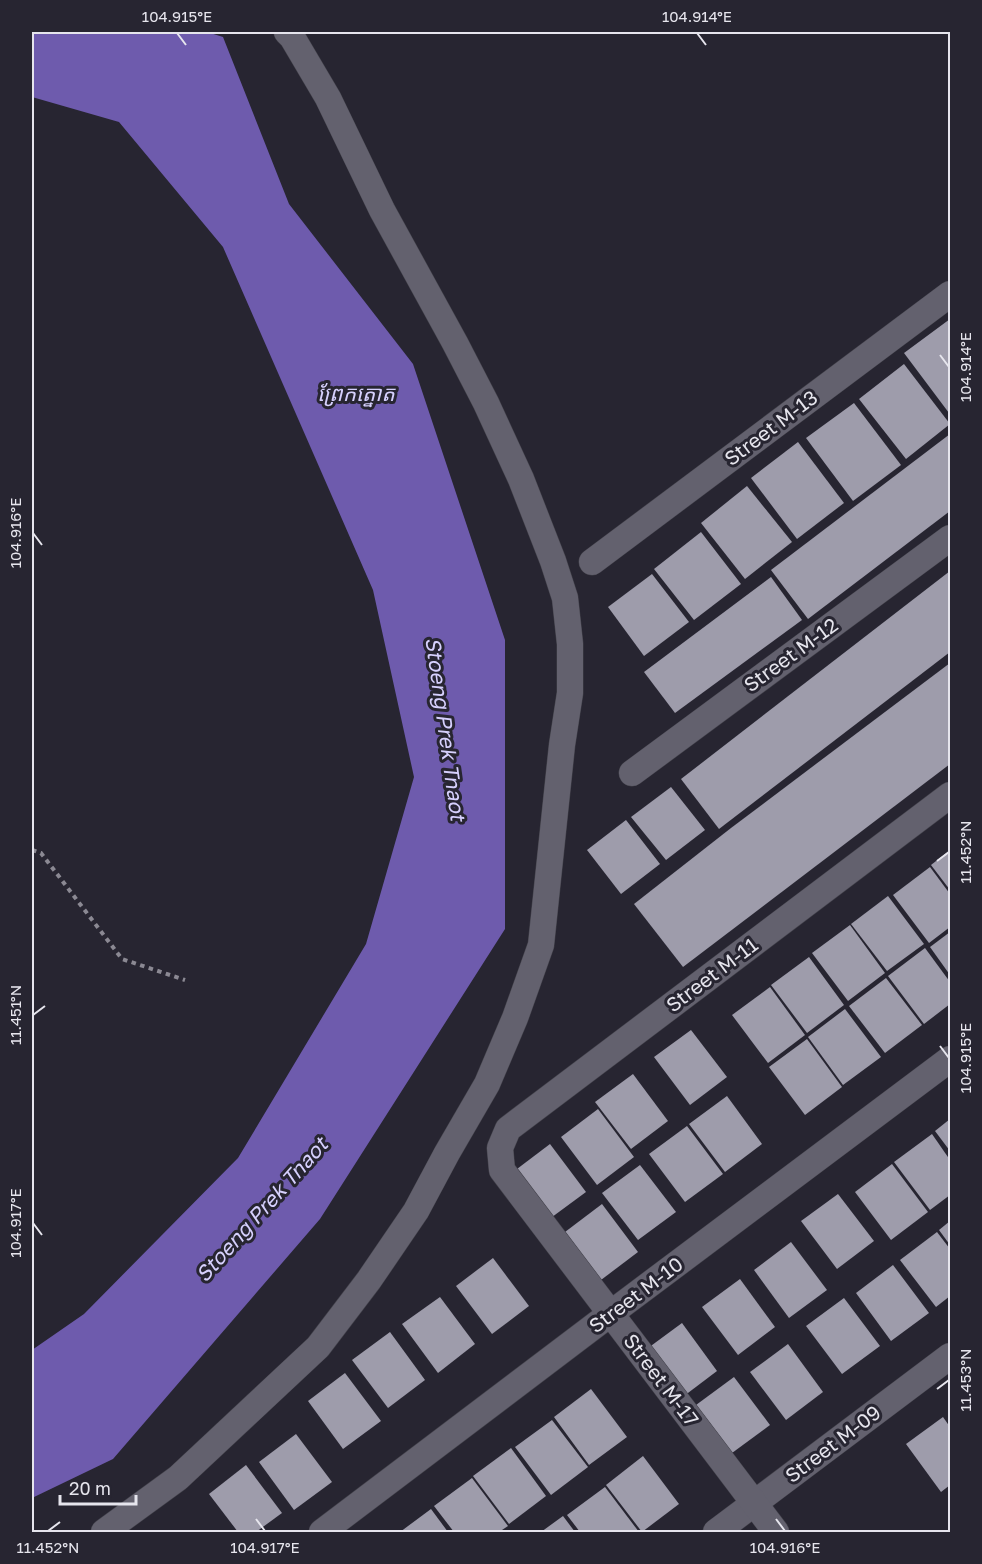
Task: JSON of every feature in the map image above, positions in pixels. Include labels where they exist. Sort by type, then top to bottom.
[{"type":"street","points":[[104,1533],[177,1478],[318,1347],[369,1280],[416,1211],[487,1084],[515,1018],[541,945],[570,693],[570,644],[565,598],[554,561],[521,479],[486,404],[381,210],[328,98],[287,32]]},
{"type":"street","name":"Street M-13","points":[[592,562],[951,294]]},
{"type":"street","name":"Street M-12","points":[[632,772],[951,538]]},
{"type":"street","name":"Street M-11","points":[[502,1170],[500,1148],[508,1130],[951,795]]},
{"type":"street","name":"Street M-10","points":[[322,1533],[951,1059]]},
{"type":"street","name":"Street M-17","points":[[502,1170],[776,1533]]},
{"type":"street","name":"Street M-09","points":[[717,1533],[951,1356]]},
{"type":"path","points":[[32,850],[41,853],[122,959],[186,980]]},
{"type":"water","name":"ព្រែកត្នោត","points":[[32,32],[207,32],[223,37],[289,204],[413,364],[505,640],[505,929],[320,1219],[113,1459],[32,1498],[32,1350],[84,1314],[238,1158],[366,944],[414,777],[373,590],[223,247],[119,122],[32,97]]},
{"type":"building","points":[[950,319],[950,412],[949,413],[904,353]]},
{"type":"building","points":[[904,364],[950,424],[906,459],[859,399]]},
{"type":"building","points":[[854,403],[901,465],[853,501],[806,438]]},
{"type":"building","points":[[950,434],[950,511],[808,619],[771,570]]},
{"type":"building","points":[[798,442],[844,503],[797,539],[751,478]]},
{"type":"building","points":[[747,486],[792,542],[745,579],[701,523]]},
{"type":"building","points":[[701,532],[741,584],[694,620],[654,569]]},
{"type":"building","points":[[950,571],[950,652],[719,829],[681,779]]},
{"type":"building","points":[[652,574],[689,622],[644,656],[608,607]]},
{"type":"building","points":[[771,577],[802,620],[675,713],[644,672]]},
{"type":"building","points":[[950,663],[950,764],[683,967],[634,904]]},
{"type":"building","points":[[671,787],[705,830],[666,860],[631,817]]},
{"type":"building","points":[[626,820],[660,864],[621,894],[587,850]]},
{"type":"building","points":[[950,850],[950,890],[931,865]]},
{"type":"building","points":[[930,867],[950,894],[950,927],[929,943],[893,895]]},
{"type":"building","points":[[888,896],[924,944],[887,971],[851,924]]},
{"type":"building","points":[[850,925],[885,973],[848,1001],[812,953]]},
{"type":"building","points":[[950,932],[950,975],[930,947]]},
{"type":"building","points":[[925,948],[950,982],[950,1004],[924,1024],[888,976]]},
{"type":"building","points":[[809,957],[844,1005],[807,1033],[771,985]]},
{"type":"building","points":[[886,978],[922,1025],[885,1053],[849,1006]]},
{"type":"building","points":[[770,987],[805,1035],[768,1063],[732,1015]]},
{"type":"building","points":[[845,1009],[881,1057],[843,1085],[808,1037]]},
{"type":"building","points":[[691,1030],[727,1077],[690,1105],[654,1057]]},
{"type":"building","points":[[807,1039],[842,1087],[805,1115],[769,1067]]},
{"type":"building","points":[[633,1074],[668,1121],[631,1149],[595,1102]]},
{"type":"building","points":[[727,1096],[762,1144],[725,1172],[689,1124]]},
{"type":"building","points":[[598,1109],[634,1157],[597,1185],[561,1137]]},
{"type":"building","points":[[950,1119],[950,1151],[935,1131]]},
{"type":"building","points":[[687,1126],[723,1174],[685,1202],[649,1154]]},
{"type":"building","points":[[932,1134],[950,1160],[950,1195],[930,1210],[894,1162]]},
{"type":"building","points":[[550,1144],[586,1192],[548,1220],[513,1172]]},
{"type":"building","points":[[892,1164],[928,1212],[891,1240],[855,1192]]},
{"type":"building","points":[[640,1165],[676,1212],[638,1240],[602,1193]]},
{"type":"building","points":[[838,1194],[874,1241],[837,1269],[801,1221]]},
{"type":"building","points":[[602,1204],[638,1252],[601,1280],[565,1232]]},
{"type":"building","points":[[950,1221],[950,1245],[939,1230]]},
{"type":"building","points":[[937,1232],[950,1249],[950,1296],[936,1307],[900,1260]]},
{"type":"building","points":[[791,1242],[827,1290],[789,1318],[754,1270]]},
{"type":"building","points":[[493,1258],[529,1306],[492,1334],[456,1286]]},
{"type":"building","points":[[893,1265],[929,1313],[891,1341],[856,1293]]},
{"type":"building","points":[[740,1279],[775,1327],[738,1355],[702,1307]]},
{"type":"building","points":[[440,1297],[475,1344],[438,1373],[402,1324]]},
{"type":"building","points":[[844,1298],[880,1346],[842,1374],[806,1326]]},
{"type":"building","points":[[682,1323],[717,1371],[680,1399],[644,1351]]},
{"type":"building","points":[[390,1332],[425,1380],[388,1408],[352,1360]]},
{"type":"building","points":[[788,1344],[823,1392],[786,1420],[750,1372]]},
{"type":"building","points":[[345,1373],[381,1421],[343,1449],[308,1401]]},
{"type":"building","points":[[734,1377],[770,1425],[732,1453],[696,1405]]},
{"type":"building","points":[[591,1389],[627,1437],[589,1465],[554,1417]]},
{"type":"building","points":[[943,1417],[950,1427],[950,1485],[941,1492],[906,1444]]},
{"type":"building","points":[[552,1420],[588,1467],[551,1495],[515,1447]]},
{"type":"building","points":[[296,1434],[332,1482],[294,1510],[259,1462]]},
{"type":"building","points":[[511,1448],[546,1496],[509,1524],[473,1476]]},
{"type":"building","points":[[643,1456],[679,1504],[642,1532],[606,1485]]},
{"type":"building","points":[[246,1465],[282,1513],[256,1532],[238,1532],[209,1494]]},
{"type":"building","points":[[472,1478],[508,1526],[499,1532],[454,1532],[434,1506]]},
{"type":"building","points":[[605,1487],[639,1532],[580,1532],[567,1515]]},
{"type":"building","points":[[431,1509],[448,1532],[400,1532]]},
{"type":"building","points":[[563,1516],[575,1532],[541,1532]]},
{"type":"water label","name":"Stoeng Prek Tnaot","points":[[445,729]]},
{"type":"water label","name":"Stoeng Prek Tnaot","points":[[262,1210]]}]
